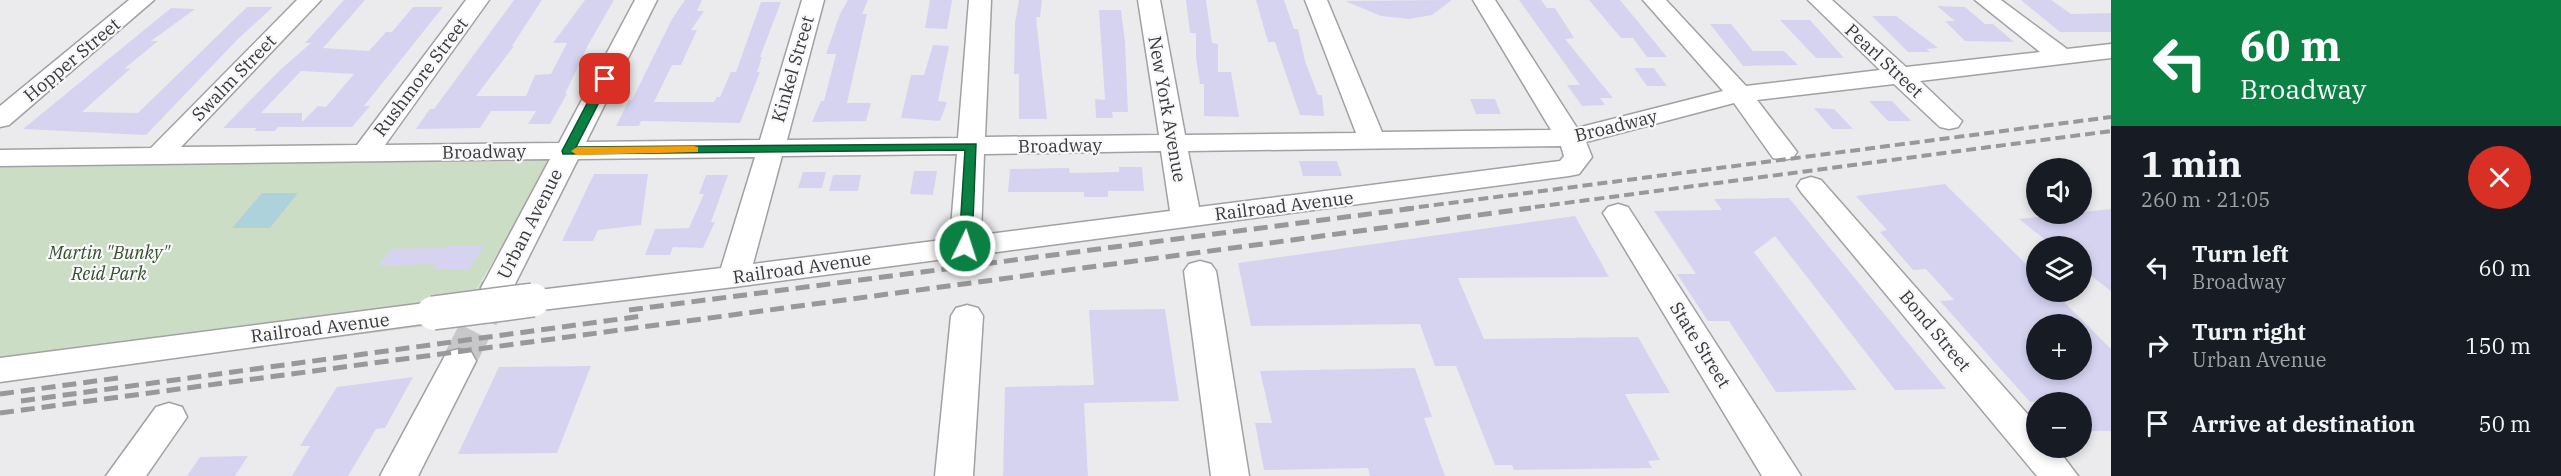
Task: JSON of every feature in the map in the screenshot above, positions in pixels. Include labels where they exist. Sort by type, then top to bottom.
[{"type":"street","name":"Hopper Street","points":[[0,119],[143,0]]},
{"type":"street","name":"Swalm Street","points":[[158,156],[310,0]]},
{"type":"street","name":"Rushmore Street","points":[[364,154],[478,0]]},
{"type":"street","name":"Urban Avenue","points":[[496,288],[646,0]]},
{"type":"street","name":"Kinkel Street","points":[[734,277],[813,0]]},
{"type":"street","points":[[965,246],[980,0]]},
{"type":"street","name":"New York Avenue","points":[[1149,0],[1186,218]]},
{"type":"street","points":[[1316,0],[1373,142]]},
{"type":"street","points":[[1484,0],[1570,138]]},
{"type":"street","points":[[1654,0],[1740,94],[1783,152]]},
{"type":"street","name":"Pearl Street","points":[[1819,0],[1949,121]]},
{"type":"street","points":[[1986,0],[2062,57]]},
{"type":"street","name":"Broadway","points":[[0,158],[1570,138],[1740,94],[2111,51]]},
{"type":"street","name":"Railroad Avenue","points":[[0,369],[1559,171],[1569,168],[1578,157],[1570,138]]},
{"type":"street","name":"Bond Street","points":[[1811,186],[2058,476]]},
{"type":"street","name":"State Street","points":[[1618,213],[1782,476]]},
{"type":"street","points":[[1200,271],[1230,476]]},
{"type":"street","points":[[954,476],[967,316]]},
{"type":"street","points":[[399,476],[459,361]]},
{"type":"street","points":[[125,476],[169,417]]},
{"type":"green space","name":"Martin \"Bunky\" Reid Park","points":[[556,156],[457,322],[0,381],[0,162]]},
{"type":"water","points":[[262,193],[298,193],[270,228],[232,228]]},
{"type":"building","points":[[344,0],[365,0],[323,48],[369,51],[386,32],[392,32],[413,7],[443,7],[364,106],[370,106],[352,127],[278,127],[275,131],[254,131],[257,128],[223,128],[280,70],[311,43],[305,43]],"holes":[[[301,71],[354,74],[326,107],[318,106],[302,122],[302,113],[261,113]]]},
{"type":"building","points":[[514,0],[542,0],[512,46],[514,46],[476,96],[526,96],[535,75],[551,74],[567,43],[553,43],[585,0],[614,0],[588,45],[565,94],[567,94],[550,124],[528,124],[536,111],[491,111],[480,128],[416,129],[430,109],[434,109]]},
{"type":"building","points":[[685,0],[702,0],[697,11],[704,11],[691,30],[697,30],[681,65],[672,65],[654,102],[714,102],[717,97],[720,97],[731,72],[736,72],[761,2],[781,2],[760,57],[762,57],[757,72],[760,72],[740,123],[641,121],[639,126],[616,126],[629,100],[632,100],[672,19]]},
{"type":"building","points":[[848,0],[868,0],[862,14],[867,14],[847,103],[871,103],[866,121],[812,122],[821,101],[824,101],[836,54],[826,54],[840,14]]},
{"type":"building","points":[[930,0],[952,0],[947,29],[925,28]]},
{"type":"building","points":[[1019,0],[1042,0],[1040,17],[1036,17],[1047,119],[1019,119],[1019,74],[1014,74],[1015,23]]},
{"type":"building","points":[[1186,0],[1206,0],[1212,43],[1218,44],[1218,72],[1231,72],[1239,117],[1204,116],[1204,84],[1200,84],[1196,58],[1196,33],[1190,33]]},
{"type":"building","points":[[1256,0],[1284,0],[1294,29],[1298,29],[1305,61],[1318,95],[1322,95],[1324,116],[1300,115],[1275,42],[1268,42]]},
{"type":"building","points":[[1452,0],[1432,15],[1409,19],[1381,16],[1345,1]]},
{"type":"building","points":[[1519,0],[1541,0],[1547,8],[1555,8],[1574,38],[1565,39],[1613,98],[1600,98],[1605,105],[1582,106],[1567,85],[1580,85]]},
{"type":"building","points":[[1589,0],[1620,0],[1667,57],[1647,57],[1633,38],[1621,38]]},
{"type":"building","points":[[2021,0],[2051,0],[2071,14],[2111,13],[2111,32],[2060,32]]},
{"type":"building","points":[[1937,6],[1965,7],[1985,24],[1993,24],[2014,42],[1965,41],[1945,21],[1955,21]]},
{"type":"building","points":[[247,7],[273,7],[237,40],[146,135],[23,129],[171,8],[195,9],[151,41],[158,41],[124,69],[131,68],[82,112],[138,113]]},
{"type":"building","points":[[1099,10],[1121,10],[1128,112],[1112,112],[1113,118],[1096,118],[1095,99],[1105,100]]},
{"type":"building","points":[[1872,16],[1896,16],[1938,48],[1926,49],[1930,52],[1908,52]]},
{"type":"building","points":[[1780,20],[1810,20],[1844,58],[1816,58]]},
{"type":"building","points":[[1710,24],[1731,24],[1753,51],[1784,51],[1798,65],[1743,66]]},
{"type":"building","points":[[933,45],[949,46],[938,101],[947,102],[940,121],[901,118],[911,75],[924,75]]},
{"type":"building","points":[[1634,68],[1654,68],[1667,86],[1647,86]]},
{"type":"building","points":[[1470,99],[1495,99],[1501,114],[1476,114]]},
{"type":"building","points":[[1869,101],[1892,101],[1911,121],[1888,121]]},
{"type":"building","points":[[1814,108],[1834,109],[1853,129],[1832,129]]},
{"type":"building","points":[[1299,161],[1337,161],[1342,176],[1303,176]]},
{"type":"building","points":[[1119,167],[1142,167],[1144,191],[1108,191],[1108,197],[1084,197],[1084,192],[1008,192],[1010,169],[1069,168],[1070,173],[1119,172]]},
{"type":"building","points":[[914,171],[937,171],[933,195],[910,194]]},
{"type":"building","points":[[803,172],[826,172],[822,188],[798,188]]},
{"type":"building","points":[[594,174],[648,174],[641,225],[598,230],[593,241],[562,241]]},
{"type":"building","points":[[706,175],[728,175],[711,222],[715,222],[703,248],[673,247],[670,255],[645,255],[655,229],[689,228],[704,194],[699,194]]},
{"type":"building","points":[[833,175],[861,175],[858,191],[829,191]]},
{"type":"building","points":[[1945,184],[2026,264],[2026,302],[2064,302],[2076,314],[2026,314],[2026,380],[2092,380],[2092,330],[2111,349],[2111,431],[2092,431],[2092,392],[2026,392],[2026,398],[1940,301],[1954,300],[1926,269],[1913,270],[1880,232],[1887,230],[1856,196]]},
{"type":"building","points":[[1789,198],[1946,389],[1895,390],[1775,236],[1754,252],[1857,390],[1776,392],[1729,321],[1708,321],[1677,274],[1696,274],[1654,211],[1722,210],[1714,199]]},
{"type":"building","points":[[2111,209],[2111,291],[2092,277],[2092,236],[2040,236],[2019,219],[2026,218],[2026,224],[2092,224],[2092,211]]},
{"type":"building","points":[[1575,216],[1609,277],[1458,278],[1484,339],[1638,337],[1670,393],[1625,394],[1660,460],[1648,461],[1652,468],[1514,470],[1512,465],[1495,465],[1456,366],[1435,366],[1420,324],[1251,326],[1238,263]]},
{"type":"building","points":[[448,246],[484,246],[469,270],[433,270],[436,264],[379,266],[390,249],[447,248]]},
{"type":"building","points":[[1165,309],[1179,401],[1084,403],[1088,476],[1003,476],[1005,387],[1094,385],[1089,310]]},
{"type":"building","points":[[591,366],[557,453],[458,454],[499,367]]},
{"type":"building","points":[[1415,368],[1432,417],[1424,418],[1445,476],[1370,476],[1368,468],[1264,470],[1255,423],[1272,423],[1260,371]]},
{"type":"building","points":[[413,377],[385,428],[376,429],[348,476],[292,476],[310,446],[300,446],[337,387]]},
{"type":"building","points":[[248,456],[235,476],[187,476],[200,457]]},
{"type":"tunnel","points":[[459,361],[497,288]]},
{"type":"railway","points":[[1404,209],[2111,117]]},
{"type":"railway","points":[[1520,209],[2111,131]]},
{"type":"railway","points":[[629,310],[1415,208]]},
{"type":"railway","points":[[0,413],[1531,208]]},
{"type":"railway","points":[[21,401],[642,316]]},
{"type":"railway","points":[[0,394],[118,378]]},
{"type":"slow traffic","points":[[577,151],[694,150]]},
{"type":"route","points":[[605,79],[568,151],[972,147],[965,246]]}]
